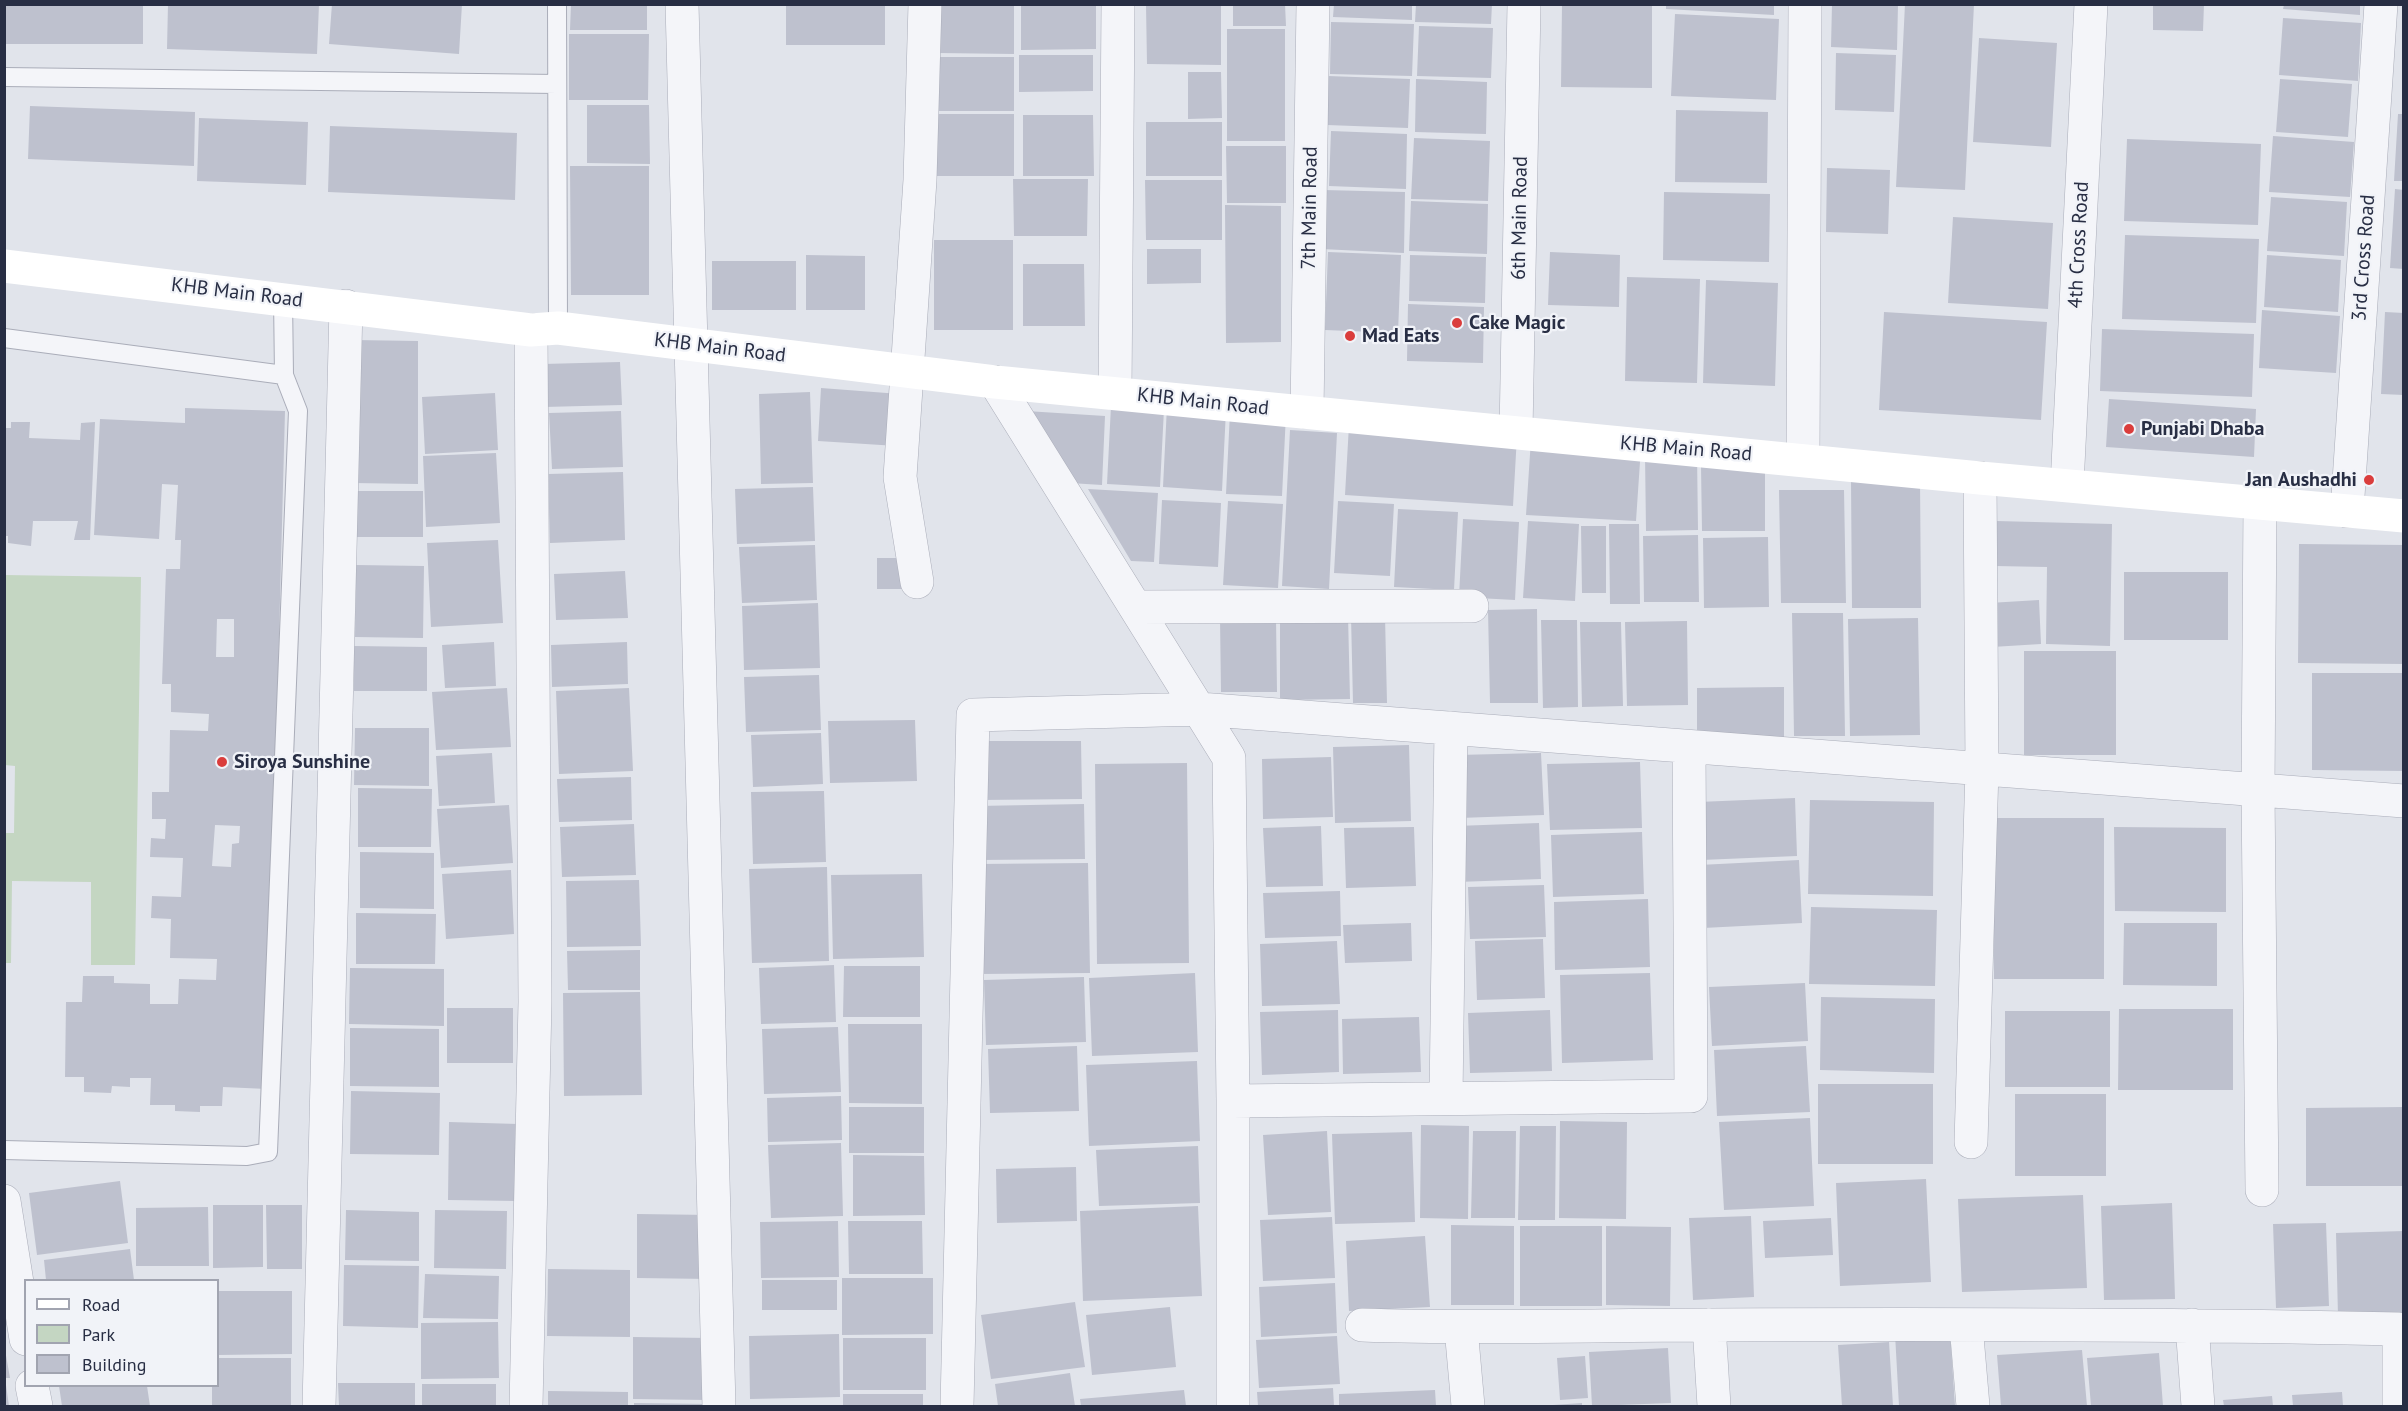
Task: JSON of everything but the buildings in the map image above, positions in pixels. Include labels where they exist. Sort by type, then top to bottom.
[{"type":"main road","name":"KHB Main Road","points":[[4,266],[995,382],[1980,478],[2403,516]]},
{"type":"street","points":[[682,4],[719,1407]]},
{"type":"street","points":[[916,582],[900,477],[920,180],[925,4]]},
{"type":"street","points":[[1115,393],[1118,4]]},
{"type":"street","name":"7th Main Road","points":[[1307,412],[1313,4]]},
{"type":"street","name":"6th Main Road","points":[[1516,432],[1524,4]]},
{"type":"street","points":[[1803,460],[1805,4]]},
{"type":"street","name":"4th Cross Road","points":[[2067,485],[2091,4]]},
{"type":"street","name":"3rd Cross Road","points":[[2347,511],[2389,89],[2381,4]]},
{"type":"street","points":[[319,1407],[346,306]]},
{"type":"street","points":[[526,1407],[536,1002],[545,329]]},
{"type":"street","points":[[995,382],[1229,758],[1233,1101],[1233,1407]]},
{"type":"street","points":[[1971,1142],[1982,769],[1980,478]]},
{"type":"street","points":[[2260,503],[2258,791],[2262,1190]]},
{"type":"street","points":[[1135,607],[1472,606]]},
{"type":"street","points":[[957,1407],[973,715],[1199,709],[2403,801]]},
{"type":"street","points":[[1446,1098],[1450,728]]},
{"type":"street","points":[[1233,1101],[1691,1096],[1689,747]]},
{"type":"street","points":[[4,1201],[24,1327]]},
{"type":"street","points":[[2192,1324],[2198,1407]]},
{"type":"street","points":[[1362,1325],[1461,1328],[2192,1324],[2399,1329],[2399,1407]]},
{"type":"street","points":[[1709,1325],[1714,1407]]},
{"type":"street","points":[[1966,1325],[1973,1407]]},
{"type":"street","points":[[1461,1328],[1468,1407]]},
{"type":"street","points":[[33,1387],[36,1407]]},
{"type":"lane","points":[[545,329],[557,84],[557,4]]},
{"type":"lane","points":[[4,76],[557,84]]},
{"type":"lane","points":[[4,1150],[247,1156],[268,1152],[298,411],[284,375],[283,298]]},
{"type":"lane","points":[[4,338],[284,375]]},
{"type":"green space","points":[[5,575],[141,577],[135,965],[91,965],[91,882],[12,881],[11,963],[5,963],[5,833],[14,833],[15,766],[5,765]]},
{"type":"place","name":"Cake Magic","points":[[1457,323]]},
{"type":"place","name":"Mad Eats","points":[[1350,336]]},
{"type":"place","name":"Punjabi Dhaba","points":[[2129,429]]},
{"type":"place","name":"Jan Aushadhi","points":[[2369,480]]},
{"type":"place","name":"Siroya Sunshine","points":[[222,762]]}]
